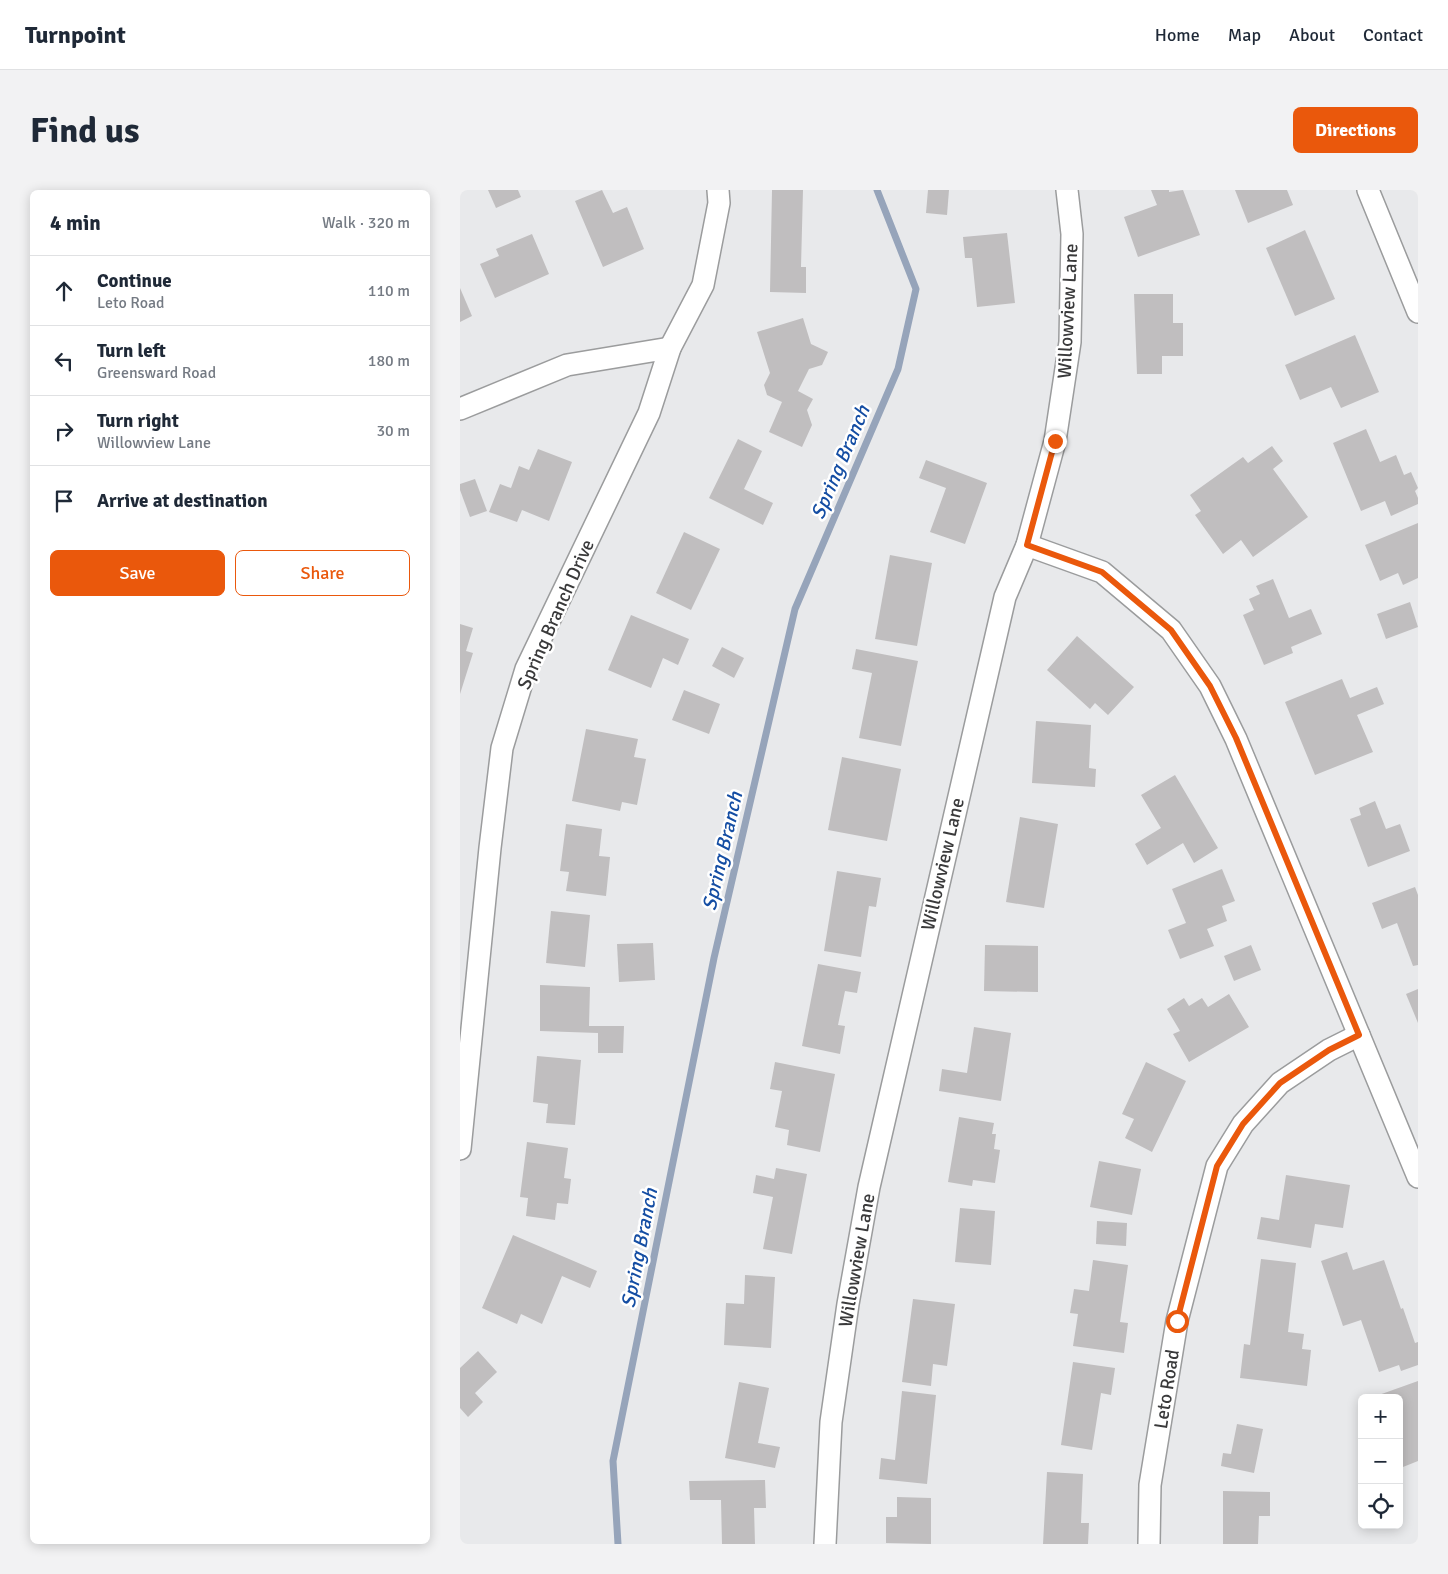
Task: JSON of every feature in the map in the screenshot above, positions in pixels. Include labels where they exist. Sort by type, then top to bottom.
[{"type":"street","name":"Spring Branch Drive","points":[[460,1149],[490,848],[502,748],[526,669],[649,414],[670,348],[703,285],[719,203],[718,190]]},
{"type":"street","name":"Willowview Lane","points":[[825,1544],[831,1422],[848,1304],[869,1187],[1004,598],[1027,545],[1055,441],[1070,342],[1072,234],[1066,190]]},
{"type":"street","points":[[1368,190],[1418,312]]},
{"type":"street","points":[[460,409],[567,366],[670,348]]},
{"type":"street","points":[[1027,545],[1102,572],[1171,630],[1204,678],[1236,738],[1418,1177]]},
{"type":"street","name":"Leto Road","points":[[1149,1544],[1150,1485],[1177,1321],[1217,1166],[1243,1124],[1280,1083],[1329,1050],[1359,1035]]},
{"type":"building","points":[[488,190],[518,190],[521,197],[496,208]]},
{"type":"building","points":[[602,190],[613,213],[627,207],[644,249],[603,267],[575,201]]},
{"type":"building","points":[[772,190],[803,190],[801,267],[806,267],[806,293],[770,292]]},
{"type":"building","points":[[928,190],[949,190],[947,215],[926,213]]},
{"type":"building","points":[[1151,190],[1169,190],[1169,192],[1183,190],[1200,235],[1138,257],[1124,217],[1157,205]]},
{"type":"building","points":[[1235,190],[1287,190],[1293,205],[1248,223]]},
{"type":"building","points":[[1305,230],[1335,299],[1295,316],[1266,248]]},
{"type":"building","points":[[1007,233],[1015,303],[977,307],[972,258],[965,258],[963,237]]},
{"type":"building","points":[[532,234],[549,274],[495,298],[480,264],[499,256],[496,249]]},
{"type":"building","points":[[460,288],[472,316],[460,322]]},
{"type":"building","points":[[1134,294],[1173,294],[1173,323],[1183,323],[1183,356],[1162,356],[1162,374],[1137,374]]},
{"type":"building","points":[[803,318],[811,344],[828,352],[822,365],[809,369],[798,391],[813,399],[807,410],[812,425],[802,447],[769,432],[782,402],[767,395],[764,385],[770,373],[757,332]]},
{"type":"building","points":[[1355,335],[1379,392],[1341,408],[1331,387],[1300,400],[1285,365]]},
{"type":"building","points":[[1366,429],[1380,462],[1396,455],[1404,475],[1411,472],[1418,488],[1415,491],[1418,504],[1391,516],[1385,501],[1361,511],[1333,443]]},
{"type":"building","points":[[738,439],[762,451],[744,489],[773,503],[763,525],[709,498]]},
{"type":"building","points":[[1272,446],[1283,461],[1273,469],[1308,517],[1253,557],[1241,540],[1223,554],[1195,515],[1201,511],[1190,495],[1243,457],[1248,463]]},
{"type":"building","points":[[538,449],[572,462],[549,521],[522,510],[517,522],[489,512],[500,484],[511,488],[519,466],[529,470]]},
{"type":"building","points":[[926,460],[987,483],[965,544],[930,532],[946,488],[919,478]]},
{"type":"building","points":[[475,479],[487,511],[470,517],[460,490],[460,484]]},
{"type":"building","points":[[1418,523],[1418,578],[1403,585],[1398,573],[1380,581],[1365,545]]},
{"type":"building","points":[[684,532],[720,549],[691,610],[656,593]]},
{"type":"building","points":[[890,555],[932,563],[917,646],[875,639]]},
{"type":"building","points":[[1273,579],[1289,618],[1311,609],[1322,634],[1291,647],[1293,653],[1264,665],[1243,615],[1254,610],[1249,599],[1260,594],[1256,586]]},
{"type":"building","points":[[1410,602],[1418,627],[1386,639],[1377,614]]},
{"type":"building","points":[[631,615],[689,639],[678,665],[663,658],[651,688],[608,670]]},
{"type":"building","points":[[460,624],[473,628],[466,651],[473,653],[460,694]]},
{"type":"building","points":[[1077,636],[1134,687],[1108,715],[1095,703],[1090,709],[1047,670]]},
{"type":"building","points":[[722,647],[744,658],[734,678],[712,666]]},
{"type":"building","points":[[856,649],[918,661],[901,746],[859,738],[872,673],[852,669]]},
{"type":"building","points":[[1342,679],[1350,698],[1377,687],[1384,704],[1357,715],[1373,752],[1315,775],[1285,702]]},
{"type":"building","points":[[684,690],[720,704],[709,734],[672,720]]},
{"type":"building","points":[[1036,721],[1091,725],[1089,768],[1096,769],[1095,787],[1032,783]]},
{"type":"building","points":[[586,729],[638,739],[634,757],[646,759],[637,805],[622,802],[620,811],[572,801]]},
{"type":"building","points":[[842,757],[901,769],[887,841],[828,830]]},
{"type":"building","points":[[1175,775],[1218,848],[1194,863],[1183,843],[1147,865],[1135,844],[1161,828],[1141,795]]},
{"type":"building","points":[[1375,801],[1386,829],[1400,824],[1410,851],[1368,867],[1350,819],[1361,815],[1359,808]]},
{"type":"building","points":[[1020,817],[1058,824],[1044,908],[1006,902]]},
{"type":"building","points":[[566,824],[602,829],[599,856],[610,857],[606,896],[566,891],[569,872],[560,871]]},
{"type":"building","points":[[1222,869],[1235,901],[1222,906],[1227,921],[1207,929],[1214,946],[1180,959],[1168,930],[1186,923],[1172,889]]},
{"type":"building","points":[[837,871],[881,878],[876,907],[869,906],[861,957],[824,951]]},
{"type":"building","points":[[1415,887],[1418,895],[1418,965],[1413,966],[1397,923],[1382,929],[1372,903]]},
{"type":"building","points":[[551,911],[590,915],[585,967],[546,963]]},
{"type":"building","points":[[653,943],[655,980],[619,982],[617,944]]},
{"type":"building","points":[[985,945],[1038,946],[1038,992],[984,991]]},
{"type":"building","points":[[1251,945],[1261,970],[1234,981],[1224,956]]},
{"type":"building","points":[[818,964],[861,972],[857,993],[845,991],[838,1025],[845,1026],[840,1054],[802,1046]]},
{"type":"building","points":[[540,985],[590,987],[589,1026],[624,1026],[623,1053],[598,1053],[598,1033],[540,1031]]},
{"type":"building","points":[[1418,989],[1418,1023],[1406,994]]},
{"type":"building","points":[[1229,994],[1249,1027],[1189,1062],[1173,1034],[1180,1031],[1167,1009],[1184,998],[1189,1006],[1202,998],[1208,1007]]},
{"type":"building","points":[[974,1027],[1011,1033],[1001,1101],[939,1091],[942,1069],[967,1073]]},
{"type":"building","points":[[537,1056],[581,1060],[575,1125],[546,1123],[548,1104],[533,1102]]},
{"type":"building","points":[[775,1062],[835,1074],[820,1152],[787,1145],[789,1130],[775,1127],[782,1091],[770,1089]]},
{"type":"building","points":[[1146,1062],[1186,1081],[1152,1152],[1125,1138],[1134,1119],[1122,1114]]},
{"type":"building","points":[[959,1117],[994,1123],[992,1134],[996,1134],[994,1149],[1000,1150],[995,1183],[973,1180],[972,1186],[948,1182]]},
{"type":"building","points":[[527,1142],[568,1148],[564,1178],[571,1179],[568,1204],[557,1203],[555,1220],[526,1216],[528,1198],[520,1197]]},
{"type":"building","points":[[1099,1161],[1141,1169],[1132,1215],[1090,1207]]},
{"type":"building","points":[[776,1168],[807,1174],[792,1254],[763,1249],[773,1197],[753,1193],[756,1175],[774,1179]]},
{"type":"building","points":[[1286,1175],[1350,1185],[1343,1228],[1315,1224],[1311,1248],[1257,1239],[1261,1217],[1279,1220]]},
{"type":"building","points":[[960,1208],[995,1211],[991,1265],[955,1262]]},
{"type":"building","points":[[1097,1221],[1127,1223],[1126,1246],[1096,1244]]},
{"type":"building","points":[[513,1235],[597,1271],[590,1288],[562,1276],[542,1324],[521,1314],[517,1324],[482,1308]]},
{"type":"building","points":[[1347,1252],[1353,1270],[1384,1260],[1415,1343],[1418,1342],[1418,1365],[1401,1371],[1399,1365],[1379,1372],[1361,1320],[1343,1326],[1321,1261]]},
{"type":"building","points":[[1261,1259],[1296,1263],[1288,1332],[1304,1334],[1302,1349],[1311,1350],[1307,1386],[1240,1378],[1244,1344],[1250,1345]]},
{"type":"building","points":[[1093,1260],[1128,1265],[1120,1322],[1128,1323],[1124,1353],[1073,1346],[1078,1314],[1070,1313],[1074,1289],[1089,1291]]},
{"type":"building","points":[[745,1275],[775,1277],[771,1348],[724,1345],[726,1303],[744,1304]]},
{"type":"building","points":[[913,1299],[955,1304],[947,1366],[933,1364],[931,1386],[902,1382]]},
{"type":"building","points":[[478,1351],[497,1372],[475,1393],[483,1402],[468,1417],[460,1408],[460,1368]]},
{"type":"building","points":[[1073,1362],[1115,1368],[1111,1395],[1101,1393],[1092,1450],[1061,1445]]},
{"type":"building","points":[[1418,1381],[1418,1461],[1403,1467],[1403,1394],[1382,1394]]},
{"type":"building","points":[[739,1382],[769,1388],[758,1443],[780,1447],[775,1468],[725,1458]]},
{"type":"building","points":[[902,1391],[936,1395],[927,1484],[879,1479],[881,1458],[895,1460]]},
{"type":"building","points":[[1237,1424],[1263,1429],[1254,1473],[1221,1466],[1223,1453],[1231,1454]]},
{"type":"building","points":[[1047,1472],[1083,1474],[1081,1523],[1089,1523],[1088,1544],[1043,1544]]},
{"type":"building","points":[[765,1480],[766,1508],[754,1508],[755,1544],[722,1544],[721,1500],[690,1500],[689,1481]]},
{"type":"building","points":[[1223,1491],[1270,1492],[1270,1516],[1259,1516],[1258,1544],[1223,1544]]},
{"type":"building","points":[[897,1497],[931,1498],[931,1544],[886,1543],[886,1517],[897,1517]]},
{"type":"waterway","name":"Spring Branch","points":[[618,1544],[613,1461],[714,958],[795,609],[898,369],[916,289],[877,190]]},
{"type":"route","points":[[1055,441],[1027,545],[1102,572],[1171,630],[1210,686],[1236,738],[1359,1035],[1329,1050],[1280,1083],[1243,1124],[1217,1166],[1177,1321]]}]
